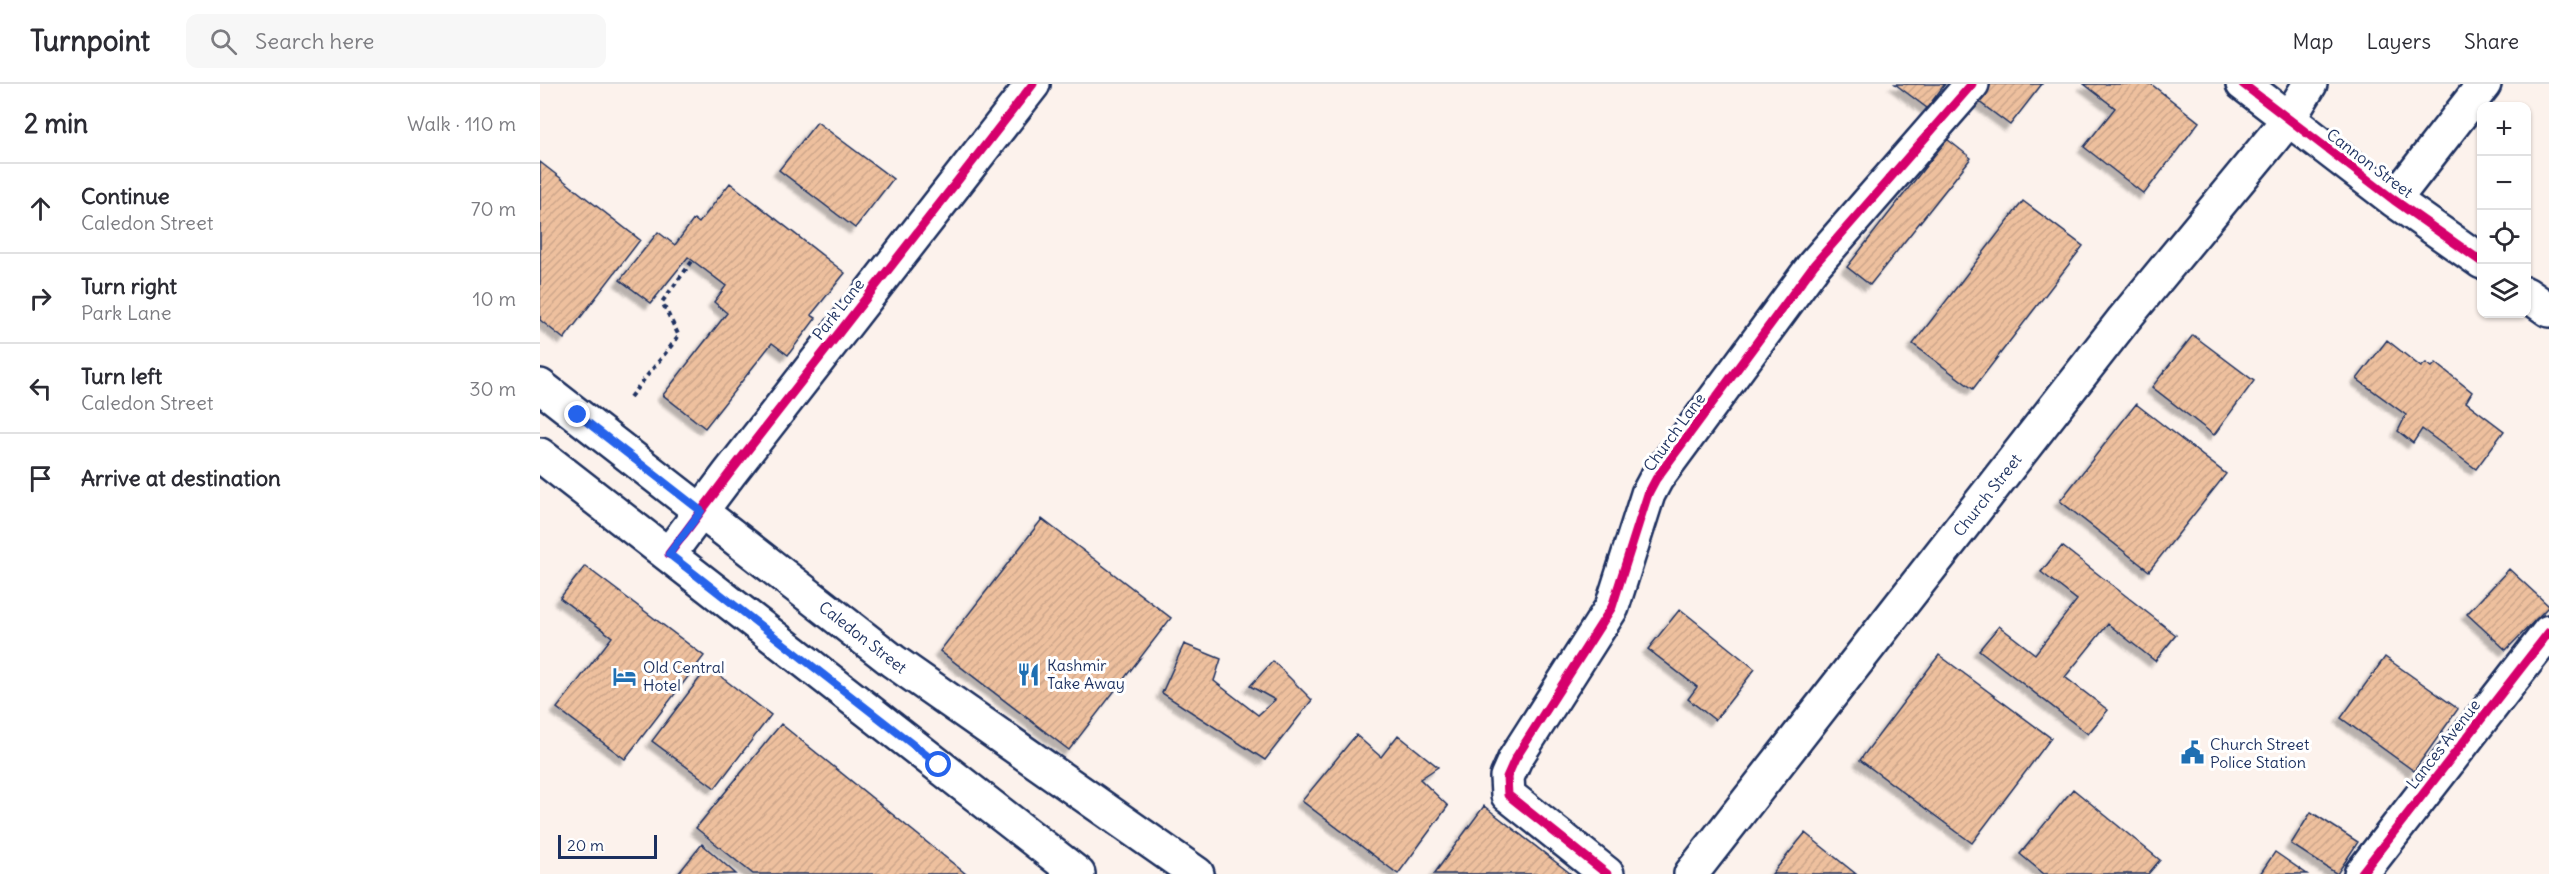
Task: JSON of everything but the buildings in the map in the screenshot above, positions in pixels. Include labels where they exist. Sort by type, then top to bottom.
[{"type":"main road","name":"Park Lane","points":[[669,554],[1033,84]]},
{"type":"main road","name":"Church Lane","points":[[1607,874],[1508,795],[1506,783],[1509,771],[1527,737],[1612,607],[1648,495],[1656,479],[1814,266],[1972,84]]},
{"type":"main road","name":"Cannon Street","points":[[2243,84],[2394,200],[2477,259]]},
{"type":"main road","name":"Church Street","points":[[1691,874],[2124,319],[2288,120],[2310,84]]},
{"type":"main road","points":[[2394,200],[2484,84]]},
{"type":"main road","points":[[2531,297],[2549,310]]},
{"type":"main road","name":"Caledon Street","points":[[540,386],[893,661],[1197,874]]},
{"type":"main road","points":[[540,455],[1078,874]]},
{"type":"main road","name":"Lances Avenue","points":[[2361,874],[2549,632]]},
{"type":"path","points":[[630,397],[679,336],[662,302],[693,260]]},
{"type":"cycle path","points":[[669,554],[1033,84]]},
{"type":"cycle path","points":[[1607,874],[1508,795],[1507,777],[1515,759],[1612,607],[1648,494],[1656,479],[1814,265],[1972,84]]},
{"type":"cycle path","points":[[2243,84],[2394,200],[2477,258]]},
{"type":"cycle path","points":[[2361,874],[2549,632]]},
{"type":"place","name":"Kashmir Take Away","points":[[1029,674]]},
{"type":"place","name":"Old Central Hotel","points":[[625,676]]},
{"type":"place","name":"Church Street Police Station","points":[[2192,753]]},
{"type":"route","points":[[578,415],[701,511],[669,554],[939,765]]}]
